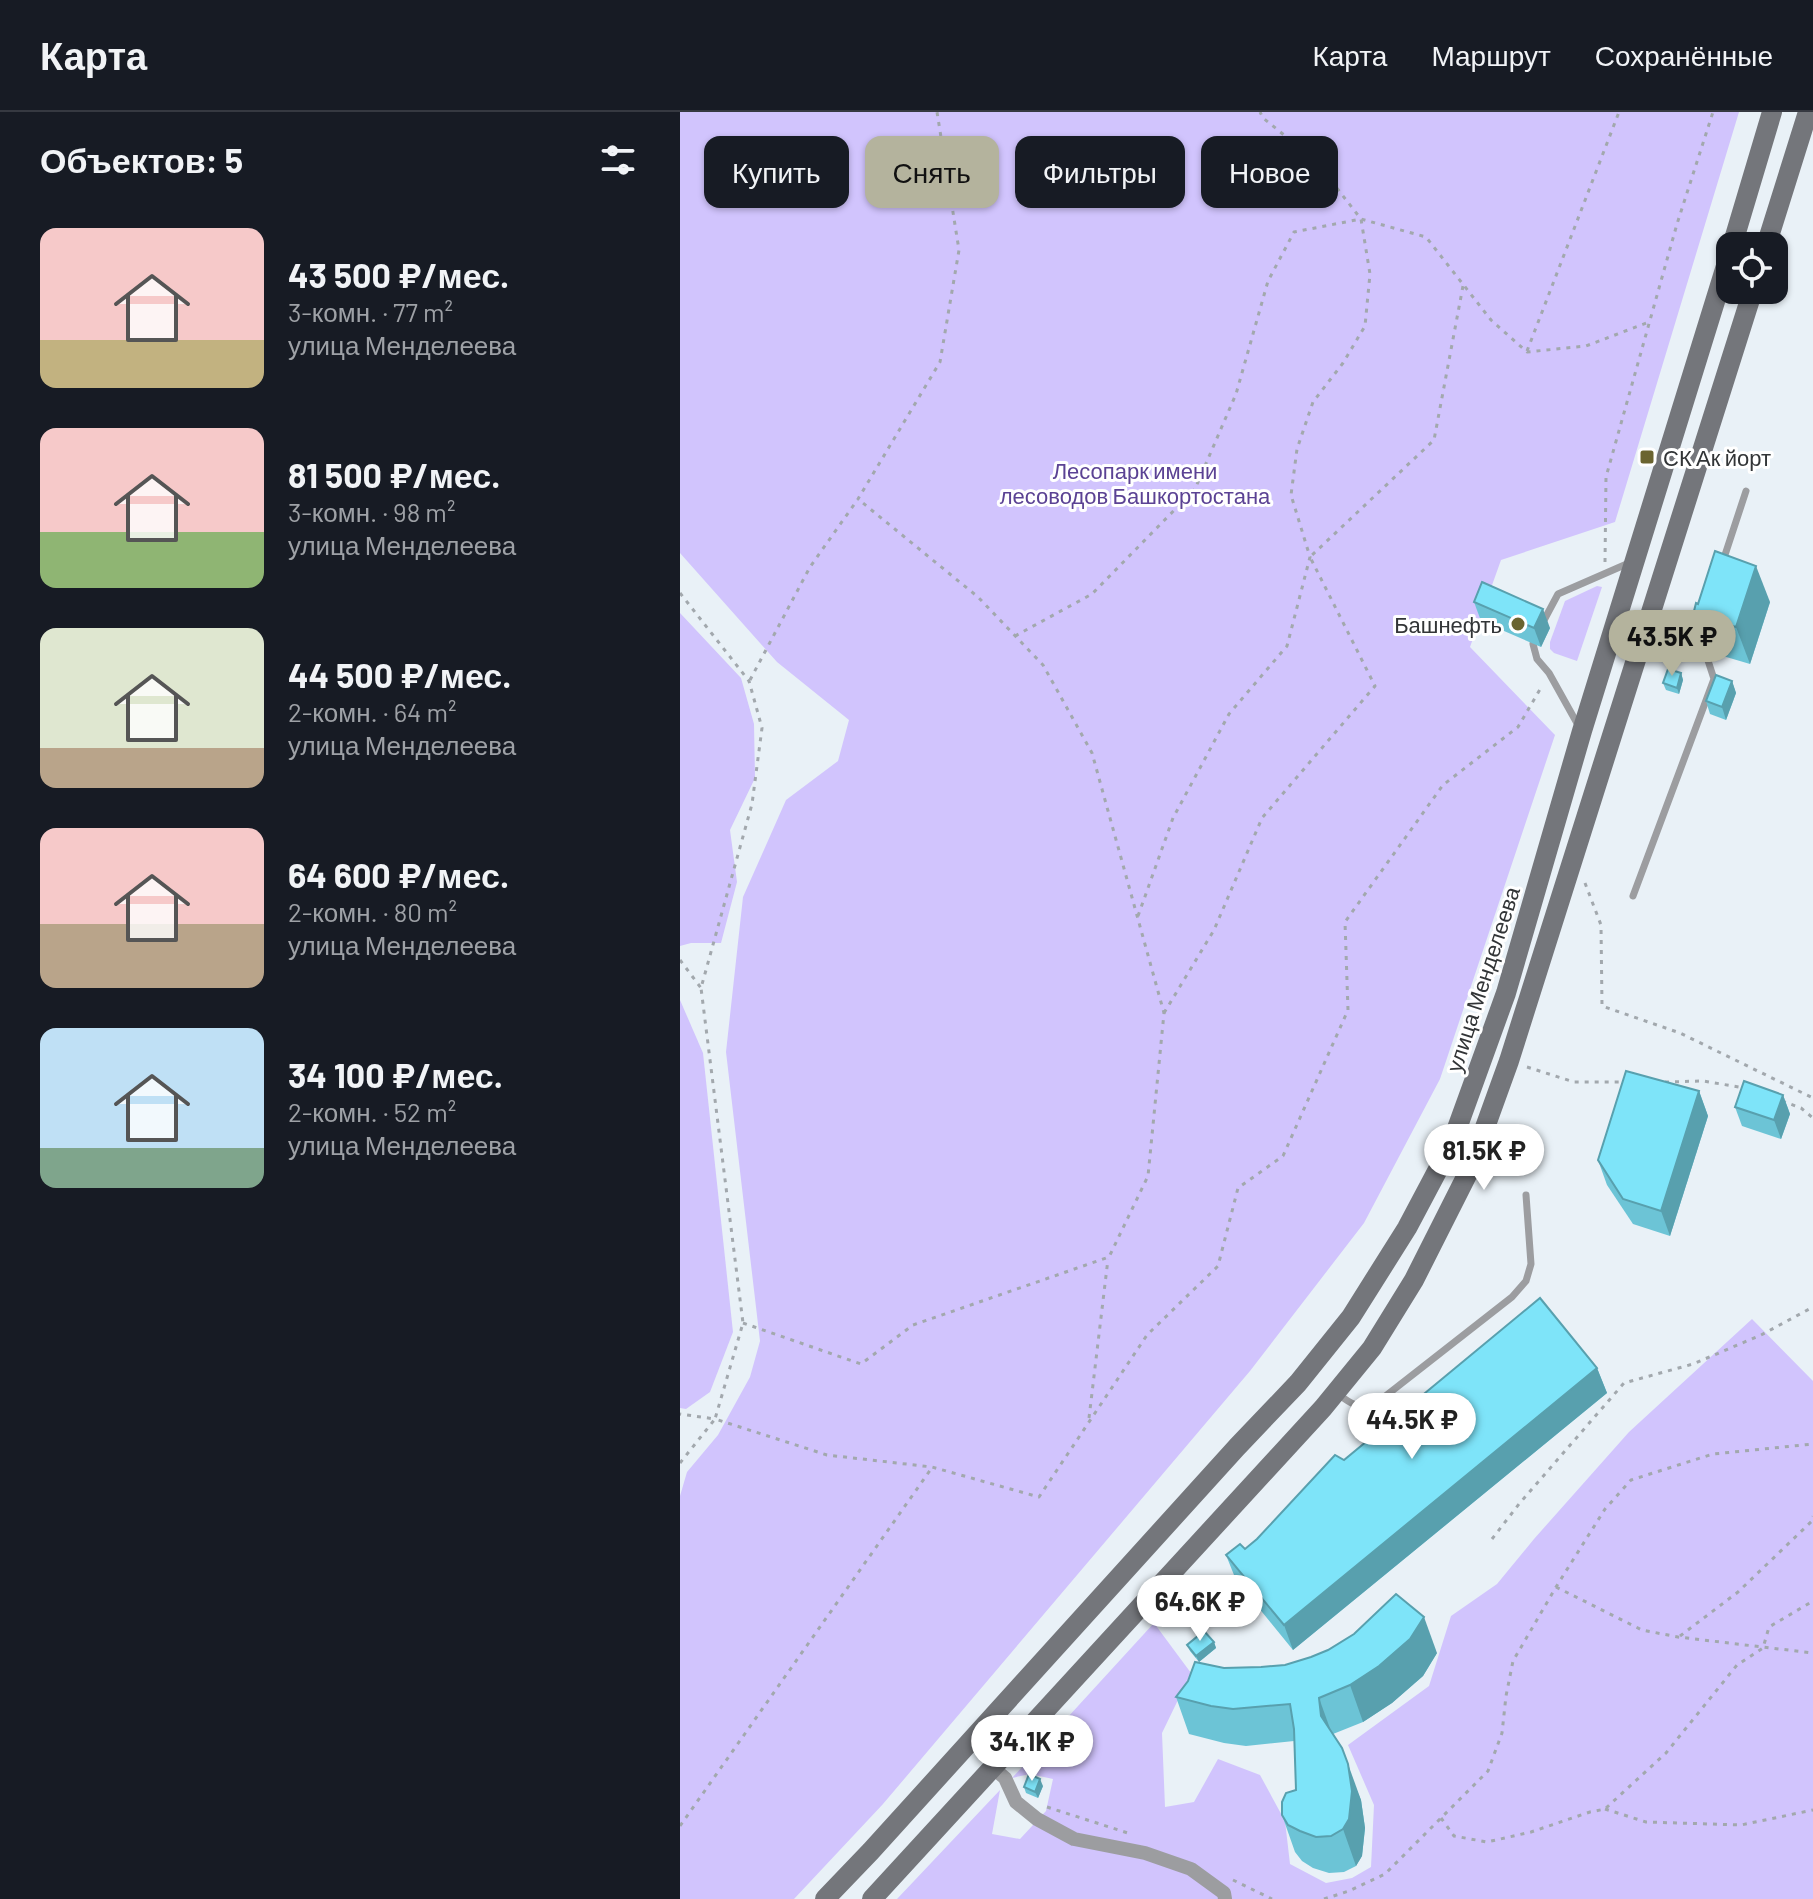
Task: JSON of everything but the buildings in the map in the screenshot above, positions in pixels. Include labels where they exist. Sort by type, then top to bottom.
[{"type":"main road","points":[[1736,232],[1772,112]]},
{"type":"main road","points":[[1770,232],[1808,112]]},
{"type":"main road","name":"улица Менделеева","points":[[825,1899],[1298,1383],[1351,1317],[1407,1228],[1451,1145],[1506,993],[1582,731],[1716,298]]},
{"type":"main road","points":[[872,1899],[1336,1392],[1372,1348],[1414,1280],[1470,1169],[1509,1061],[1749,304]]},
{"type":"street","points":[[992,1767],[1005,1778],[1016,1802],[1037,1819],[1074,1839],[1145,1853],[1191,1869],[1224,1893],[1225,1899]]},
{"type":"lane","points":[[1718,576],[1746,491]]},
{"type":"lane","points":[[1542,624],[1558,594],[1635,560]]},
{"type":"lane","points":[[1633,896],[1714,679],[1699,633],[1704,619]]},
{"type":"lane","points":[[1533,644],[1537,659],[1549,673],[1582,731]]},
{"type":"lane","points":[[1336,1392],[1362,1407],[1374,1405],[1512,1297],[1526,1281],[1531,1264],[1526,1195]]},
{"type":"path","points":[[749,681],[810,567],[858,499],[940,362],[959,250],[937,112]]},
{"type":"path","points":[[1164,1013],[1214,930],[1262,818],[1375,686],[1310,557],[1291,495],[1297,449],[1313,402],[1343,363],[1365,326],[1370,274],[1361,219],[1315,160],[1263,118],[1260,112]]},
{"type":"path","points":[[1527,352],[1619,112]]},
{"type":"path","points":[[1605,574],[1606,477],[1677,224],[1713,112]]},
{"type":"path","points":[[1015,636],[1092,594],[1195,489],[1236,394],[1268,281],[1294,232],[1361,219],[1426,237],[1491,320],[1527,352],[1586,346],[1649,322]]},
{"type":"path","points":[[1138,916],[1173,818],[1229,714],[1287,646],[1310,557],[1434,440],[1464,285]]},
{"type":"path","points":[[858,499],[978,597],[1043,665],[1092,753],[1164,1013],[1148,1176],[1109,1257],[1089,1422]]},
{"type":"path","points":[[680,593],[749,681],[762,728],[752,804],[701,988],[743,1323],[715,1419],[680,1463]]},
{"type":"path","points":[[680,1414],[715,1419],[827,1455],[932,1467],[1039,1497],[1147,1335],[1218,1266],[1238,1188],[1283,1156],[1348,1010],[1345,922],[1443,785],[1518,727],[1549,673]]},
{"type":"path","points":[[1578,890],[1582,875],[1601,925],[1602,1006],[1680,1033],[1813,1098]]},
{"type":"path","points":[[680,960],[701,988]]},
{"type":"path","points":[[1509,1061],[1574,1082],[1631,1082]]},
{"type":"path","points":[[1659,1082],[1703,1081],[1748,1089]]},
{"type":"path","points":[[1775,1098],[1801,1108],[1813,1118]]},
{"type":"path","points":[[743,1323],[861,1364],[913,1325],[1109,1257]]},
{"type":"path","points":[[1492,1539],[1529,1491],[1624,1383],[1693,1364],[1761,1335],[1813,1307]]},
{"type":"path","points":[[1324,1899],[1385,1874],[1488,1771],[1502,1733],[1513,1661],[1605,1509],[1631,1480],[1713,1454],[1813,1444]]},
{"type":"path","points":[[680,1826],[932,1467]]},
{"type":"path","points":[[1678,1637],[1738,1592],[1812,1521],[1813,1516]]},
{"type":"path","points":[[1556,1587],[1642,1630],[1813,1653]]},
{"type":"path","points":[[1605,1809],[1666,1753],[1737,1665],[1763,1648],[1769,1627],[1813,1601]]},
{"type":"path","points":[[1441,1818],[1454,1836],[1487,1842],[1605,1809],[1646,1822],[1741,1825],[1813,1810]]},
{"type":"green space","name":"Лесопарк имени лесоводов Башкортостана","points":[[680,112],[1739,112],[1615,522],[1501,560],[1470,647],[1555,735],[1440,1079],[1364,1223],[1250,1371],[883,1804],[794,1899],[680,1899],[680,1496],[687,1472],[718,1435],[750,1377],[760,1341],[726,1052],[743,897],[786,800],[838,761],[849,720],[777,662],[680,553]]},
{"type":"green space","points":[[1597,586],[1602,587],[1577,661],[1554,653],[1550,642],[1565,601]]},
{"type":"green space","points":[[680,613],[741,678],[754,724],[755,778],[730,830],[737,882],[721,943],[680,946]]},
{"type":"green space","points":[[680,1000],[703,1053],[733,1332],[710,1392],[686,1409],[680,1408]]},
{"type":"green space","points":[[1752,1319],[1813,1381],[1813,1899],[897,1899],[1000,1790],[992,1834],[1020,1839],[1046,1811],[1053,1779],[1030,1774],[1012,1778],[1154,1623],[1191,1673],[1162,1733],[1165,1807],[1194,1802],[1218,1759],[1260,1775],[1285,1821],[1290,1864],[1326,1883],[1352,1878],[1371,1867],[1374,1805],[1348,1745],[1429,1686],[1451,1616],[1497,1584],[1629,1432]]},
{"type":"place","name":"СК Ак йорт","points":[[1647,457]]},
{"type":"place","name":"Башнефть","points":[[1518,624]]}]
